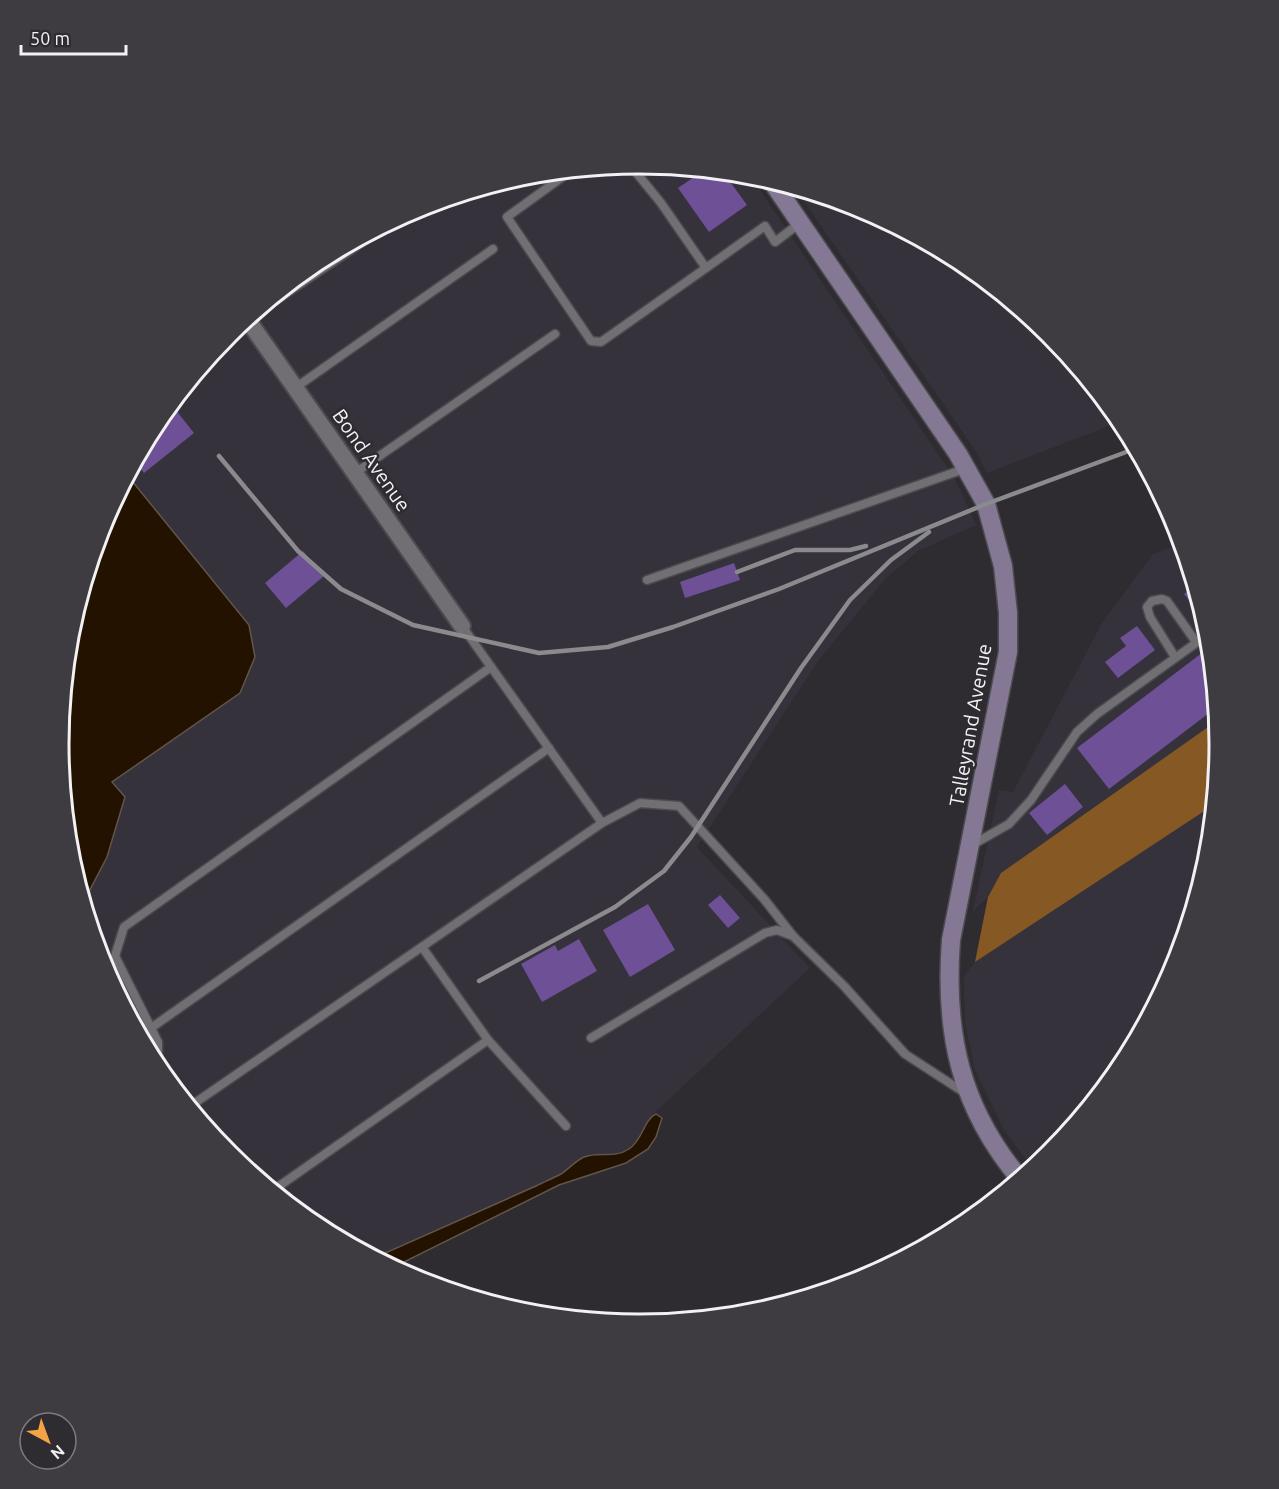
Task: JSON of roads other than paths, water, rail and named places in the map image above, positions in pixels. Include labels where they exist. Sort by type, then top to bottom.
[{"type":"street","name":"Talleyrand Avenue","points":[[779,191],[967,468],[986,504],[998,542],[1008,613],[1008,652],[951,940],[948,981],[950,1023],[958,1063],[968,1095],[987,1134],[1016,1173]]},
{"type":"street","name":"Bond Avenue","points":[[252,326],[462,626]]},
{"type":"lane","points":[[638,174],[662,203],[706,268]]},
{"type":"lane","points":[[558,180],[507,217],[591,341],[601,342],[765,226],[775,242],[801,223]]},
{"type":"lane","points":[[295,388],[493,249]]},
{"type":"lane","points":[[355,473],[555,334]]},
{"type":"lane","points":[[647,579],[967,468]]},
{"type":"lane","points":[[1175,657],[1150,617],[1147,607],[1152,601],[1162,599],[1167,601],[1196,642]]},
{"type":"lane","points":[[462,626],[602,823]]},
{"type":"lane","points":[[971,845],[1009,824],[1031,800],[1077,732],[1097,714],[1200,639]]},
{"type":"lane","points":[[158,1050],[158,1042],[116,956],[124,927],[491,667]]},
{"type":"lane","points":[[151,1028],[549,748]]},
{"type":"lane","points":[[196,1102],[602,823],[640,803],[679,806],[764,899],[793,936],[844,986],[905,1054],[968,1095]]},
{"type":"lane","points":[[591,1038],[765,933],[777,930],[793,936]]},
{"type":"lane","points":[[422,947],[488,1040],[566,1126]]},
{"type":"lane","points":[[279,1186],[488,1040]]},
{"type":"railway","points":[[219,456],[298,551],[341,589],[413,625],[539,653],[608,647],[673,627],[779,589],[986,504],[1129,451]]},
{"type":"railway","points":[[479,981],[615,907],[664,871],[691,837],[801,668],[850,600],[891,560],[929,532]]},
{"type":"railway","points":[[737,572],[795,550],[850,550],[866,546]]}]
